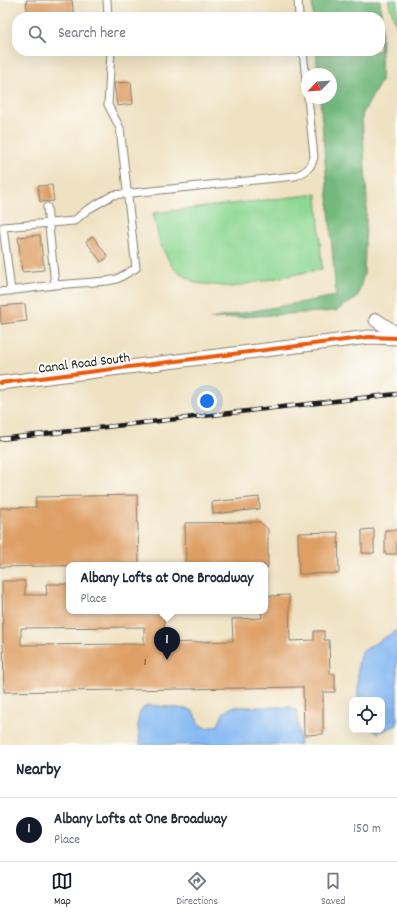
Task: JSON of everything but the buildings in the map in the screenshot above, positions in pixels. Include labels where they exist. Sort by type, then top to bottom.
[{"type":"street","points":[[376,320],[397,334]]},
{"type":"street","name":"Canal Road South","points":[[0,383],[369,337],[397,338]]},
{"type":"lane","points":[[106,0],[107,12]]},
{"type":"lane","points":[[298,0],[299,12]]},
{"type":"lane","points":[[0,292],[117,279],[136,268],[126,194],[120,128],[108,105],[111,56]]},
{"type":"lane","points":[[304,56],[305,68]]},
{"type":"lane","points":[[11,291],[3,227],[74,221],[87,210],[113,195],[295,176],[304,173],[312,166],[314,157],[309,104]]},
{"type":"lane","points":[[47,207],[55,285]]},
{"type":"green space","points":[[312,0],[380,0],[381,12],[313,12]]},
{"type":"green space","points":[[388,0],[397,0],[397,28]]},
{"type":"green space","points":[[316,56],[381,56],[381,81],[362,115],[367,201],[364,274],[357,298],[336,311],[210,319],[336,296],[320,104],[337,104],[337,68],[317,68]]},
{"type":"green space","points":[[317,194],[322,269],[232,287],[195,283],[173,268],[160,244],[153,213]]},
{"type":"water","points":[[397,630],[397,725],[385,730],[385,697],[358,697],[358,665],[361,652]]},
{"type":"water","points":[[148,705],[188,709],[193,711],[199,724],[206,728],[218,725],[224,712],[232,707],[291,707],[297,711],[300,745],[140,745],[138,722],[140,712]]},
{"type":"railway","points":[[0,439],[397,394]]},
{"type":"cycle path","points":[[0,383],[369,337],[397,338]]},
{"type":"place","name":"Albany Lofts at One Broadway","points":[[167,660]]}]
